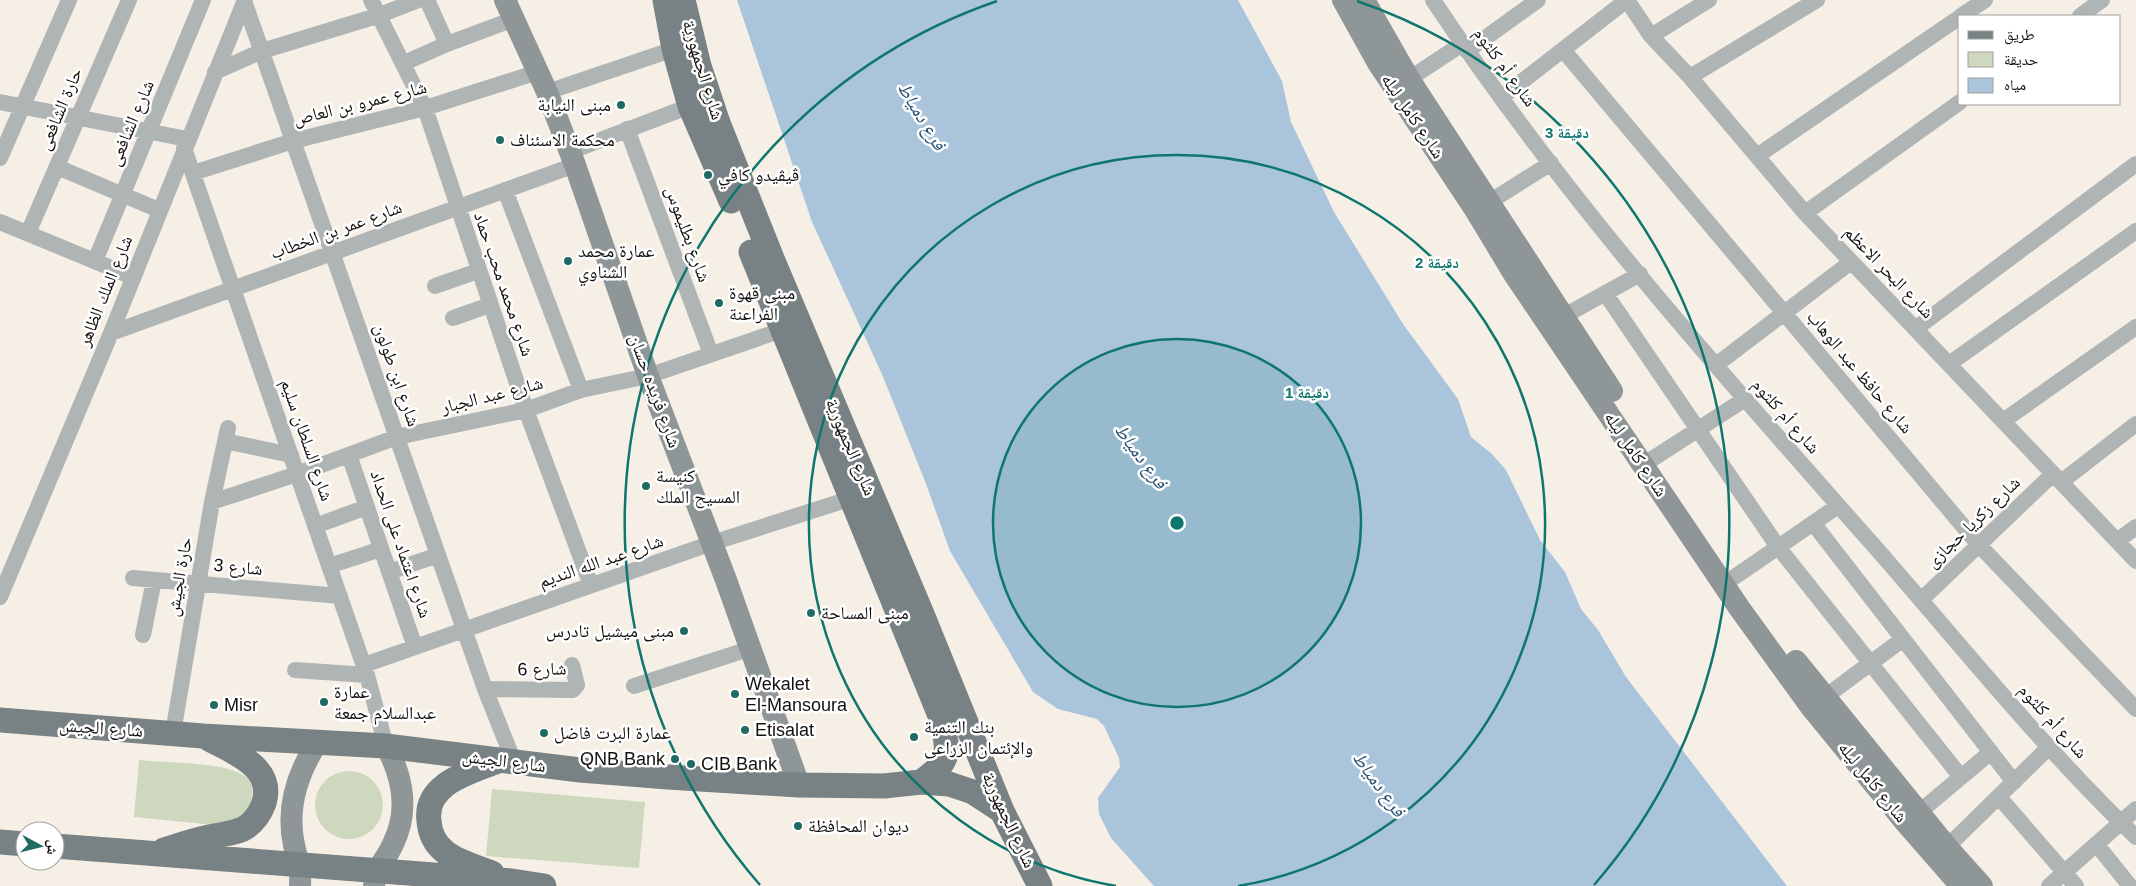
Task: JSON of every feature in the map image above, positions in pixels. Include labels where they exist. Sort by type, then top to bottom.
[{"type":"main road","name":"شارع الجمهورية","points":[[665,0],[674,49],[690,106],[941,718],[947,744],[945,760],[935,772],[920,782]]},
{"type":"main road","name":"شارع الجمهورية","points":[[683,0],[699,66],[718,123],[776,270],[1002,811],[1040,886]]},
{"type":"main road","name":"شارع الجيش","points":[[0,720],[203,736],[386,746],[580,770],[799,785],[884,786],[920,782],[948,784],[973,792],[1002,811]]},
{"type":"main road","points":[[149,854],[241,830],[253,822],[261,811],[265,798],[265,784],[260,772],[250,761],[203,736]]},
{"type":"main road","points":[[507,761],[446,783],[434,798],[428,817],[430,830],[444,852],[512,884]]},
{"type":"main road","points":[[65,847],[149,854],[300,876],[544,886]]},
{"type":"street","points":[[0,158],[69,0]]},
{"type":"street","name":"حارة الشافعى","points":[[28,233],[129,0]]},
{"type":"street","name":"شارع الشافعى","points":[[95,261],[204,0]]},
{"type":"street","name":"شارع محمد محب حماد","points":[[371,0],[425,108],[526,410],[591,585]]},
{"type":"street","points":[[215,72],[262,51],[380,15],[418,0]]},
{"type":"street","points":[[427,0],[447,44]]},
{"type":"street","name":"شارع كامل ليله","points":[[1342,0],[1378,63],[1482,207],[1564,316],[1649,461],[1740,609],[1912,818],[1961,886]]},
{"type":"street","name":"شارع كامل ليله","points":[[1364,0],[1482,207],[1514,274],[1733,578],[1817,702]]},
{"type":"street","name":"شارع أم كلثوم","points":[[1433,0],[1502,98],[1551,162],[1640,274],[1745,400],[2048,748],[2136,837]]},
{"type":"street","points":[[1409,79],[1465,47],[1538,0]]},
{"type":"street","points":[[1502,98],[1627,0]]},
{"type":"street","name":"شارع البحر الاعظم","points":[[1627,0],[1651,36],[1690,77],[1805,213],[2136,561]]},
{"type":"street","points":[[1651,36],[1709,0]]},
{"type":"street","points":[[1690,77],[1817,0]]},
{"type":"street","points":[[1963,15],[1985,0]]},
{"type":"street","points":[[2081,15],[2102,0]]},
{"type":"street","name":"شارع ابن طولون","points":[[245,1],[485,689],[507,761]]},
{"type":"street","name":"شارع الملك الظاهر","points":[[0,597],[245,1]]},
{"type":"street","points":[[404,63],[447,44],[510,9]]},
{"type":"street","name":"شارع فريده حسان","points":[[510,9],[542,82],[572,159],[648,376],[712,543],[799,785]]},
{"type":"street","points":[[1757,156],[1958,18]]},
{"type":"street","name":"شارع عمرو بن العاص","points":[[193,173],[293,141],[674,49]]},
{"type":"street","name":"شارع حافظ عبد الوهاب","points":[[1564,50],[1979,545],[2136,709]]},
{"type":"street","points":[[0,102],[149,131],[186,143]]},
{"type":"street","points":[[1805,213],[1958,103]]},
{"type":"street","name":"شارع عمر بن الخطاب","points":[[110,333],[505,190],[572,159],[627,128],[690,106]]},
{"type":"street","name":"شارع بطليموس","points":[[627,128],[711,354]]},
{"type":"street","name":"شارع السلطان سليم","points":[[186,143],[193,173],[232,288],[365,670],[386,746]]},
{"type":"street","points":[[1482,207],[1551,162]]},
{"type":"street","points":[[1915,328],[2136,164]]},
{"type":"street","points":[[57,167],[159,210]]},
{"type":"street","points":[[505,190],[581,390]]},
{"type":"street","points":[[0,222],[132,277]]},
{"type":"street","points":[[1949,364],[2136,232]]},
{"type":"street","points":[[1716,365],[1851,262]]},
{"type":"street","points":[[435,286],[478,271]]},
{"type":"street","points":[[1564,316],[1640,274]]},
{"type":"street","points":[[1605,293],[1778,547],[1961,777]]},
{"type":"street","points":[[453,318],[490,305]]},
{"type":"street","points":[[2003,421],[2136,327]]},
{"type":"street","name":"شارع عبد الجبار","points":[[212,502],[297,474],[397,437],[526,410],[581,390],[648,376],[782,330]]},
{"type":"street","points":[[1649,461],[1745,400]]},
{"type":"street","name":"شارع زكريا حجازى","points":[[1921,600],[1979,545],[2057,478],[2136,424]]},
{"type":"street","name":"حارة الجيش","points":[[173,733],[212,502],[227,434],[291,455]]},
{"type":"street","name":"شارع اعتماد على الحداد","points":[[349,455],[415,647]]},
{"type":"street","name":"شارع عبد الله النديم","points":[[365,670],[415,647],[712,543],[852,498]]},
{"type":"street","points":[[1733,578],[1838,506]]},
{"type":"street","points":[[315,526],[367,507]]},
{"type":"street","points":[[1813,523],[2014,782]]},
{"type":"street","points":[[2117,541],[2136,528]]},
{"type":"street","points":[[329,566],[381,548]]},
{"type":"street","points":[[389,572],[438,555]]},
{"type":"street","name":"شارع 3","points":[[133,578],[340,596]]},
{"type":"street","points":[[142,635],[154,580]]},
{"type":"street","points":[[1817,702],[1903,639]]},
{"type":"street","points":[[634,686],[749,649]]},
{"type":"street","name":"شارع 6","points":[[485,689],[573,690],[577,685],[572,665]]},
{"type":"street","points":[[295,670],[365,670]]},
{"type":"street","points":[[300,876],[291,824],[292,802],[297,781],[305,761],[317,743]]},
{"type":"street","points":[[375,879],[394,843],[402,811],[400,777],[386,746]]},
{"type":"street","points":[[1947,847],[2048,748]]},
{"type":"street","points":[[1912,818],[1991,752]]},
{"type":"street","points":[[1998,797],[2076,886]]},
{"type":"street","points":[[2049,886],[2136,809]]},
{"type":"street","name":"شارع كامل ليله","points":[[1912,818],[1947,847],[1982,886]]},
{"type":"street","points":[[2097,845],[2130,886]]},
{"type":"green space","points":[[139,760],[214,766],[241,774],[249,780],[252,788],[248,814],[225,826],[134,817]]},
{"type":"green space","points":[[342,771],[356,771],[368,776],[378,786],[383,798],[383,812],[378,824],[368,834],[356,839],[342,839],[330,834],[320,824],[315,812],[315,798],[320,786],[330,776]]},
{"type":"green space","points":[[492,789],[645,802],[639,868],[486,856]]},
{"type":"water","name":"فرع دمياط","points":[[737,0],[1238,0],[1282,81],[1291,122],[1334,212],[1403,324],[1458,399],[1471,437],[1492,454],[1506,470],[1540,540],[1565,572],[1581,609],[1598,630],[1626,677],[1787,886],[1154,886],[1111,838],[1099,814],[1098,798],[1120,767],[1119,758],[1104,726],[1097,719],[1058,709],[1033,692],[950,551],[925,481],[881,372],[812,222]]},
{"type":"place","name":"مبنى النيابة","points":[[621,105]]},
{"type":"place","name":"محكمة الاسئناف","points":[[500,140]]},
{"type":"place","name":"ڤيڤيدو كافي","points":[[708,175]]},
{"type":"place","name":"عمارة محمد الشناوي","points":[[568,261]]},
{"type":"place","name":"مبنى قهوة الفراعنة","points":[[719,303]]},
{"type":"place","name":"كنيسة المسيح الملك","points":[[646,486]]},
{"type":"place","name":"مبنى المساحة","points":[[811,613]]},
{"type":"place","name":"مبنى ميشيل تادرس","points":[[684,631]]},
{"type":"place","name":"Wekalet El-Mansoura","points":[[735,694]]},
{"type":"place","name":"عمارة عبدالسلام جمعة","points":[[324,702]]},
{"type":"place","name":"Misr","points":[[214,705]]},
{"type":"place","name":"Etisalat","points":[[745,730]]},
{"type":"place","name":"عمارة البرت فاضل","points":[[544,733]]},
{"type":"place","name":"بنك التنمية والإئتمان الزراعى","points":[[914,737]]},
{"type":"place","name":"QNB Bank","points":[[675,759]]},
{"type":"place","name":"CIB Bank","points":[[691,764]]},
{"type":"place","name":"ديوان المحافظة","points":[[798,826]]}]
